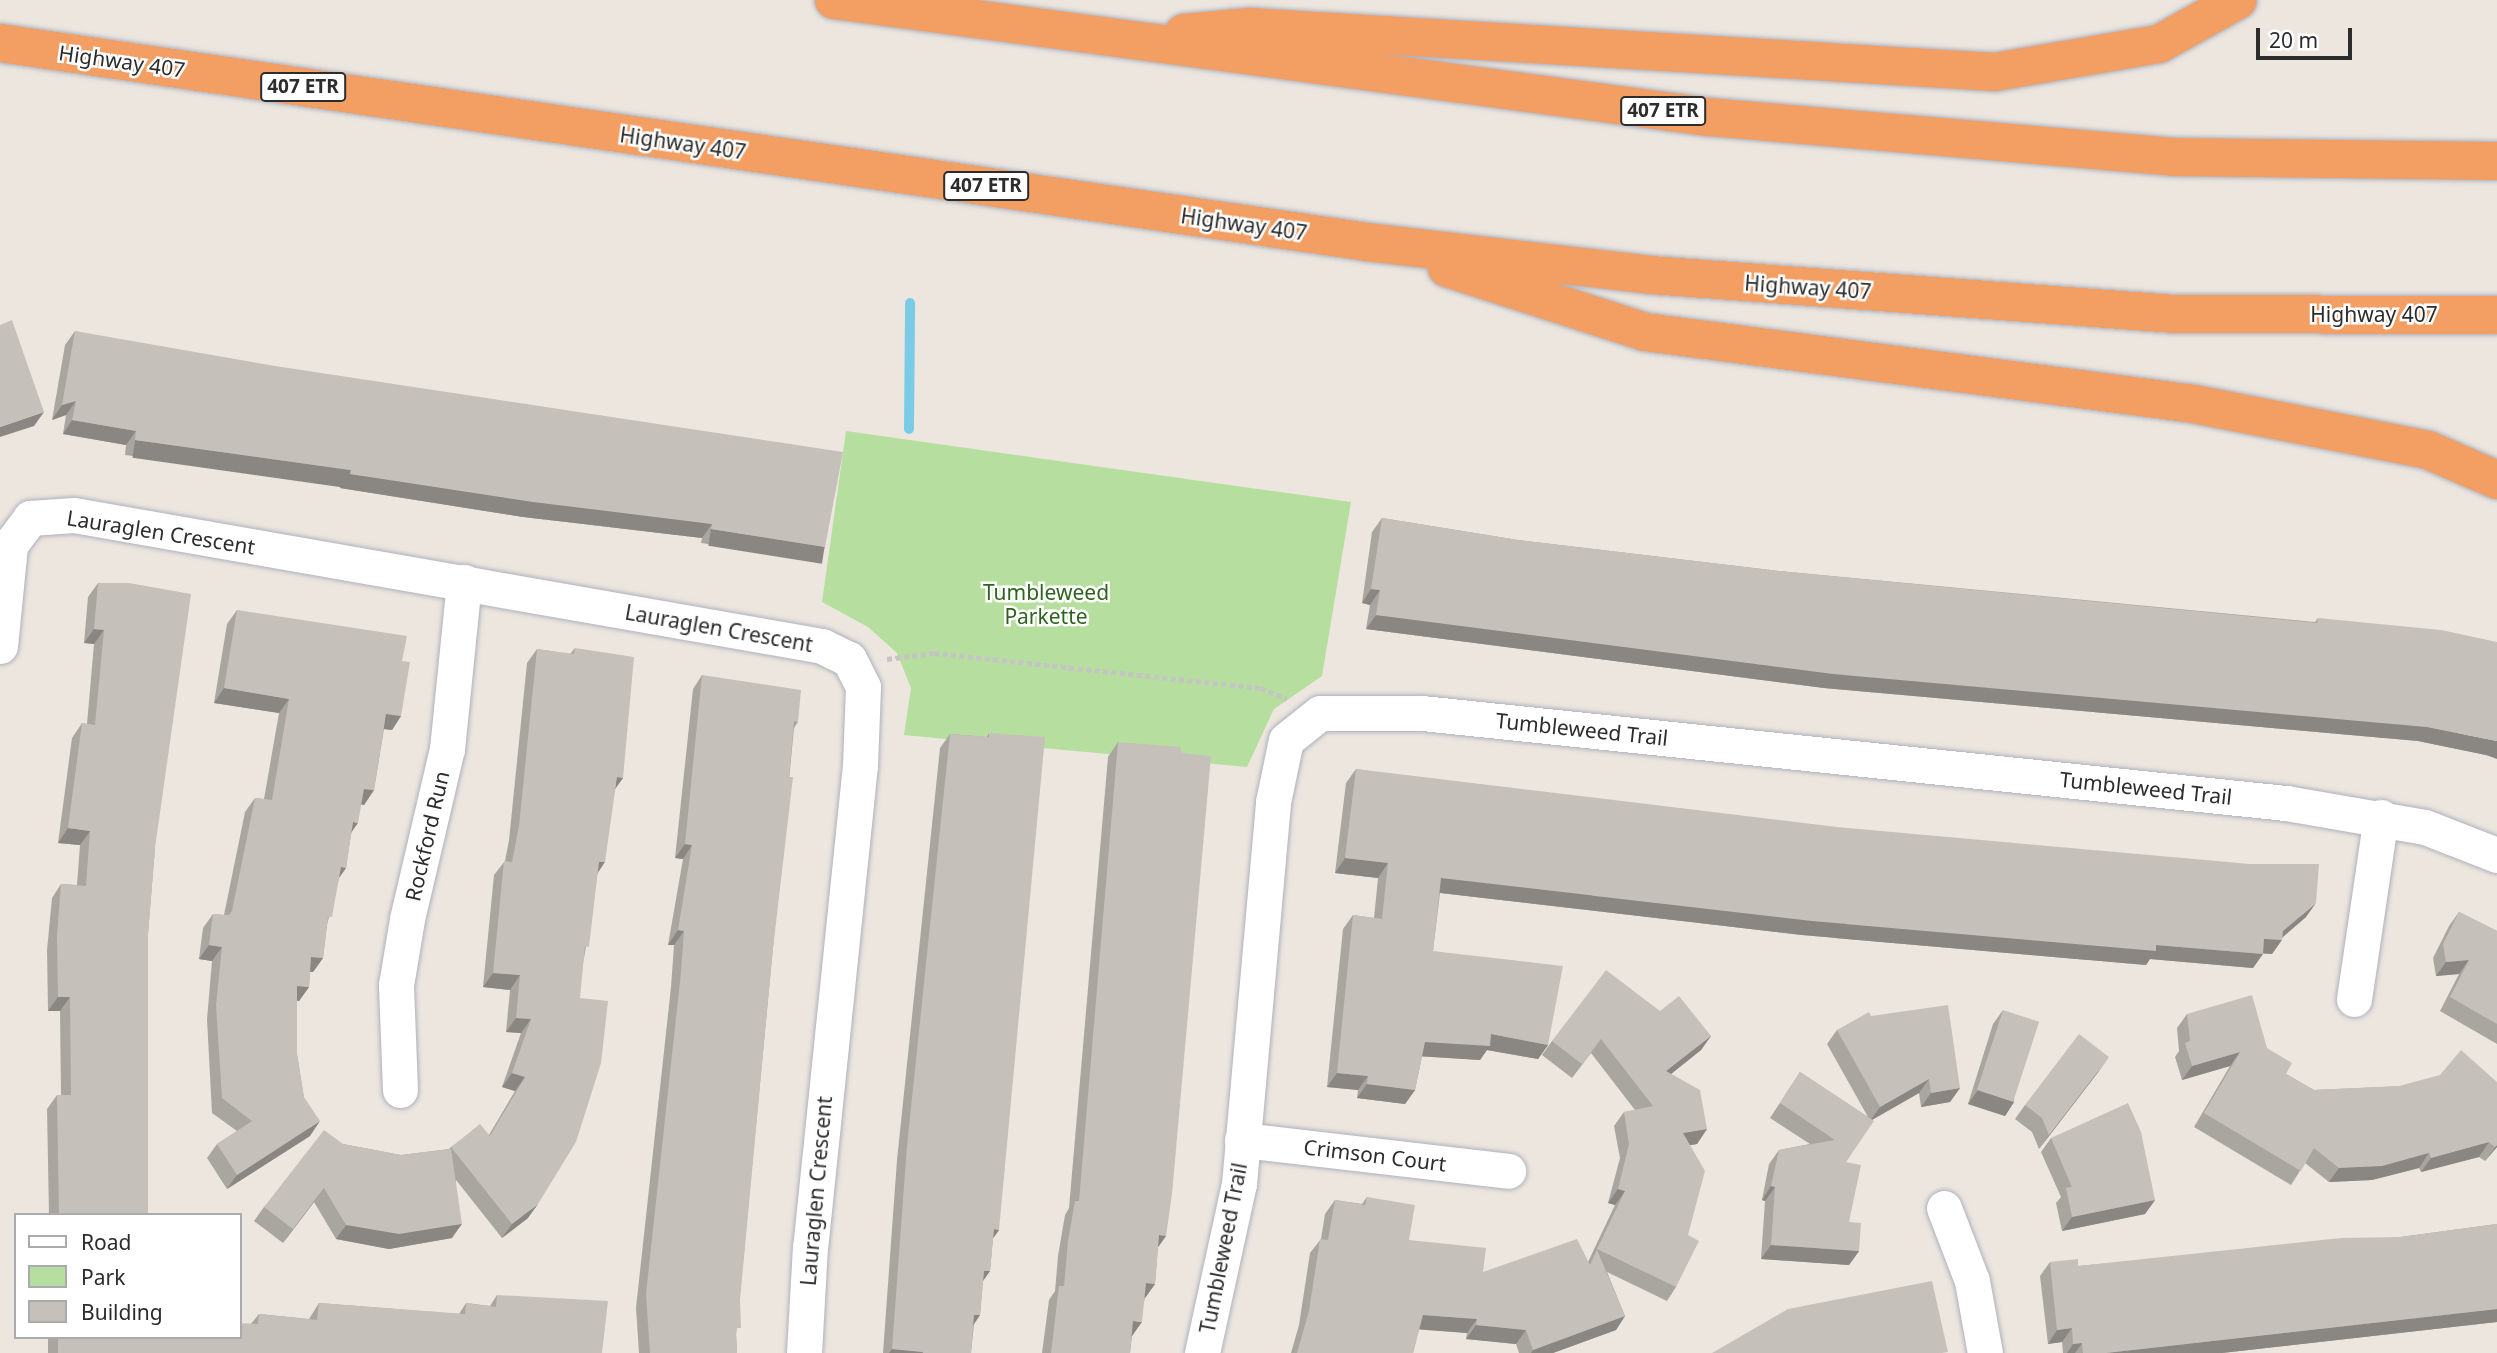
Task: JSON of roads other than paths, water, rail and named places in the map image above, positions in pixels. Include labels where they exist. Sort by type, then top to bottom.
[{"type":"highway","name":"407 ETR","points":[[834,0],[1115,39],[1750,120],[2172,157],[2497,161]]},
{"type":"highway","points":[[1115,39],[1250,27],[1995,72],[2159,44],[2238,0]]},
{"type":"highway","name":"Highway 407","points":[[0,43],[1367,242],[1651,275],[2174,314],[2497,315]]},
{"type":"highway","points":[[1367,242],[1645,332],[2194,404],[2428,450],[2497,480]]},
{"type":"street","name":"Lauraglen Crescent","points":[[0,646],[10,545],[30,518],[74,514],[822,646],[849,659],[863,687],[860,765],[812,1220],[804,1353]]},
{"type":"street","name":"Rockford Run","points":[[400,1090],[396,985],[407,919],[447,749],[464,582]]},
{"type":"street","name":"Tumbleweed Trail","points":[[1202,1353],[1239,1184],[1273,802],[1286,740],[1320,713],[1422,713],[2381,817],[2425,827],[2497,855]]},
{"type":"street","points":[[2354,999],[2381,817]]},
{"type":"street","name":"Crimson Court","points":[[1242,1140],[1508,1171]]},
{"type":"street","points":[[1944,1208],[1972,1281],[1985,1353]]},
{"type":"waterway","points":[[909,429],[910,303]]},
{"type":"park label","name":"Tumbleweed Parkette","points":[[1046,604]]}]
